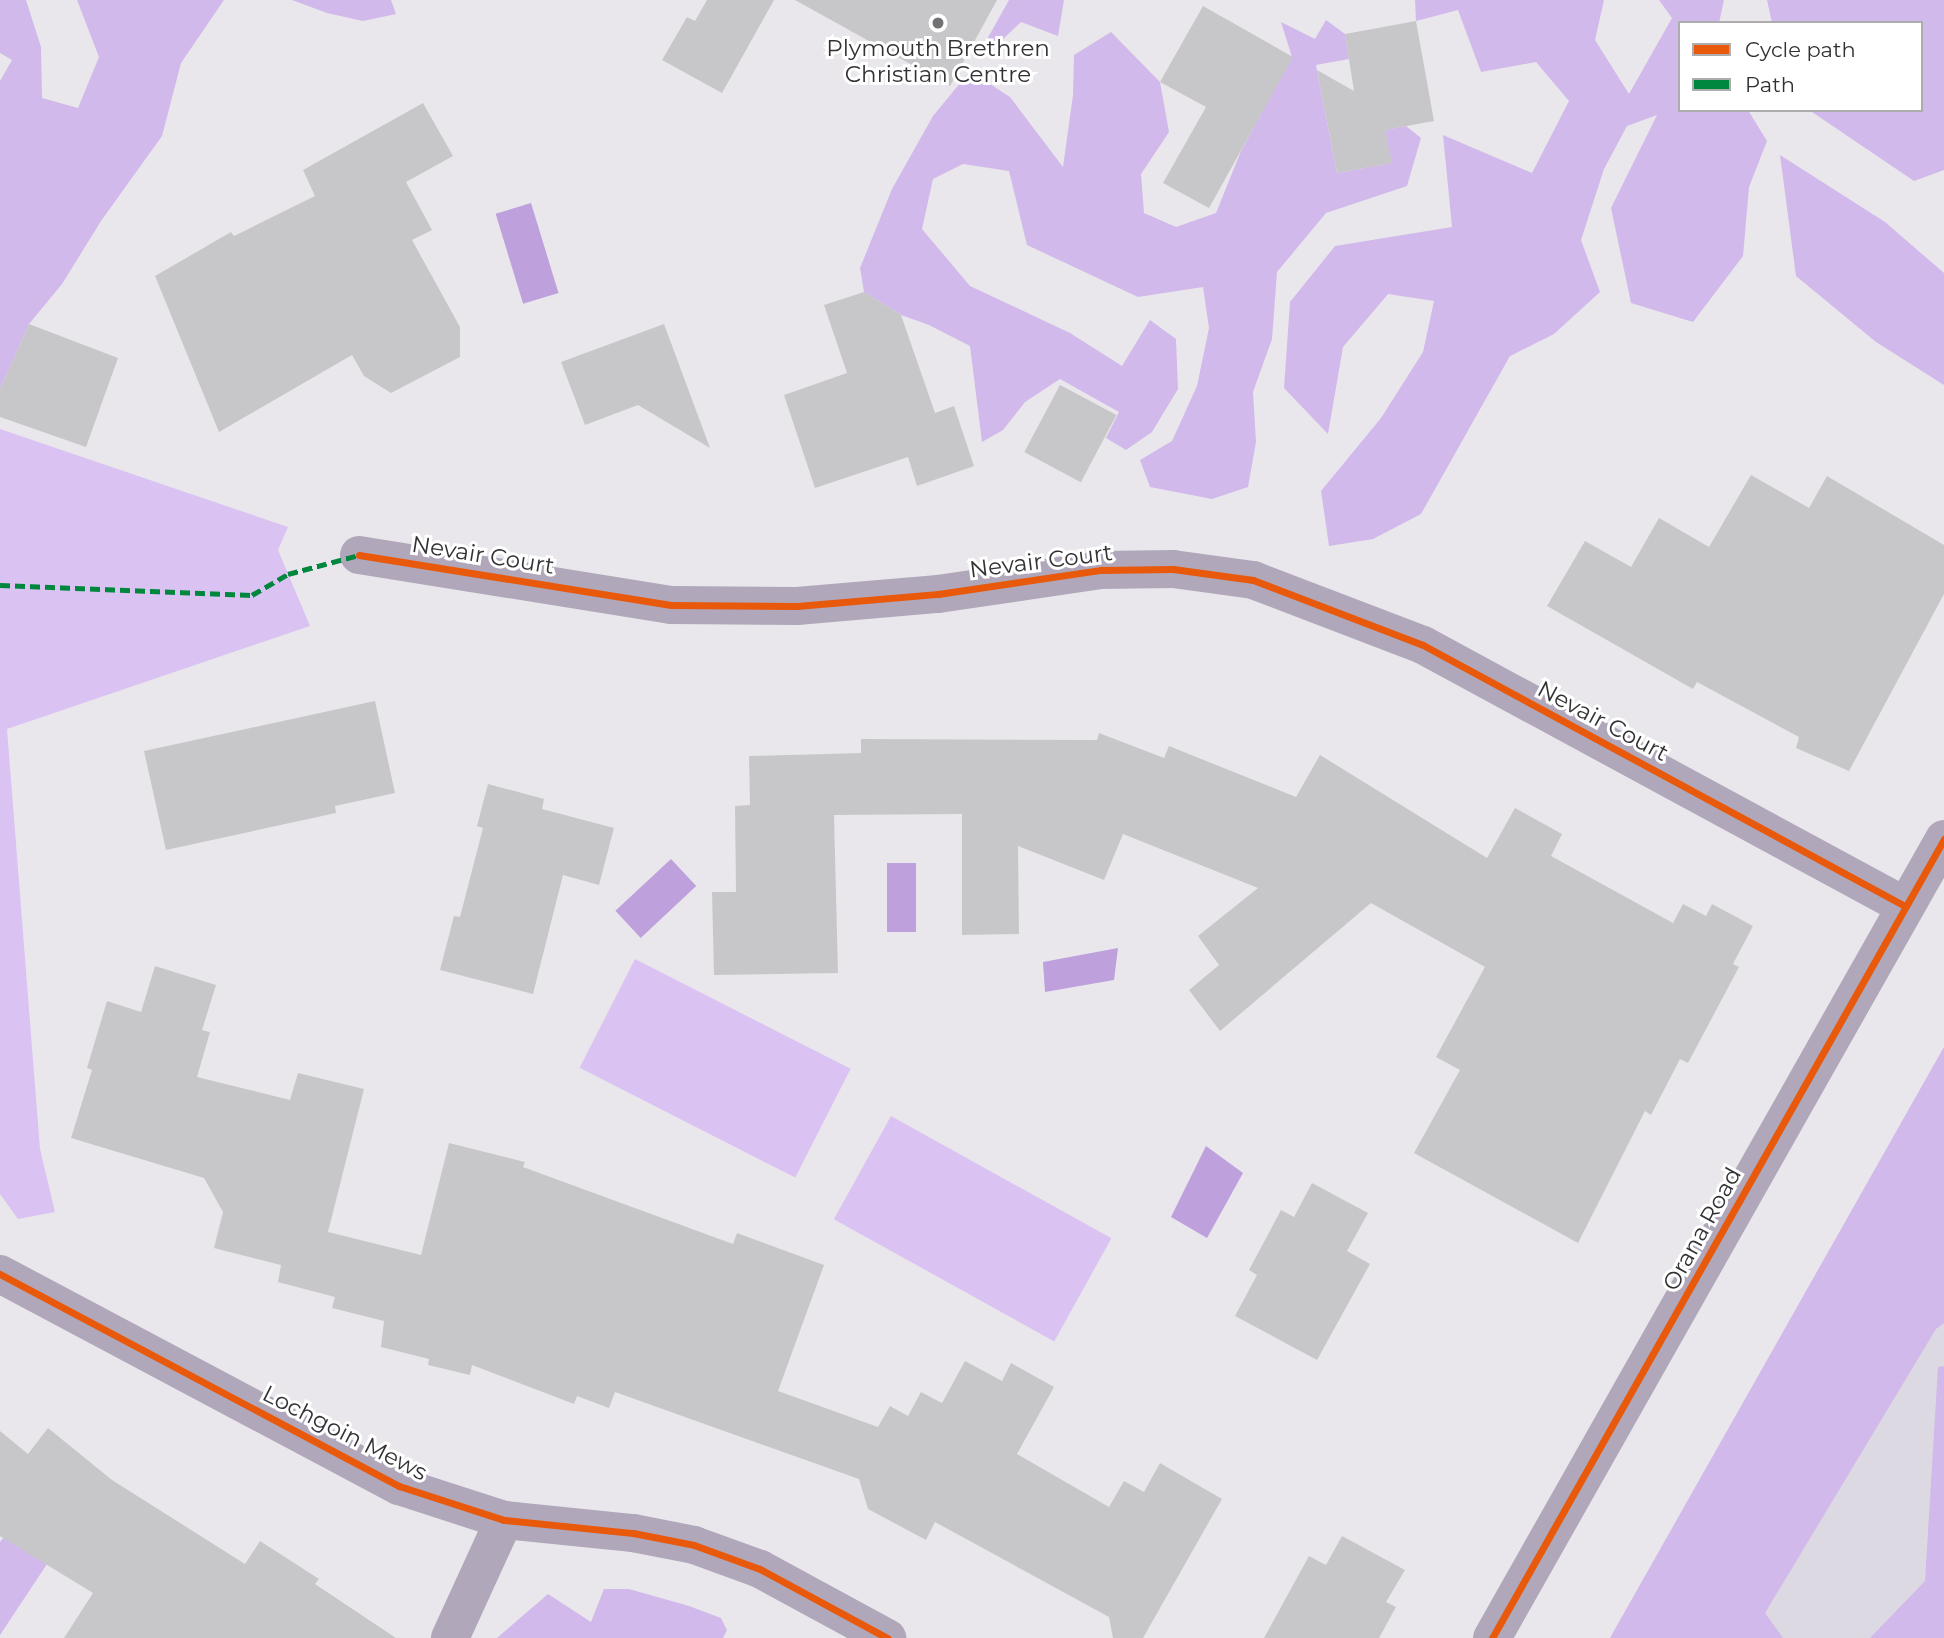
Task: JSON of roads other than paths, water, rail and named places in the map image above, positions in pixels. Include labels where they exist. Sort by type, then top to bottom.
[{"type":"street","name":"Nevair Court","points":[[359,555],[671,605],[797,606],[938,594],[1101,570],[1173,569],[1253,580],[1423,645],[1905,906]]},
{"type":"street","name":"Orana Road","points":[[1492,1638],[1944,839]]},
{"type":"street","name":"Lochgoin Mews","points":[[0,1274],[400,1486],[504,1520],[633,1533],[694,1545],[760,1569],[887,1638]]},
{"type":"street","points":[[450,1638],[504,1520]]},
{"type":"place","name":"Plymouth Brethren Christian Centre","points":[[938,23]]}]
